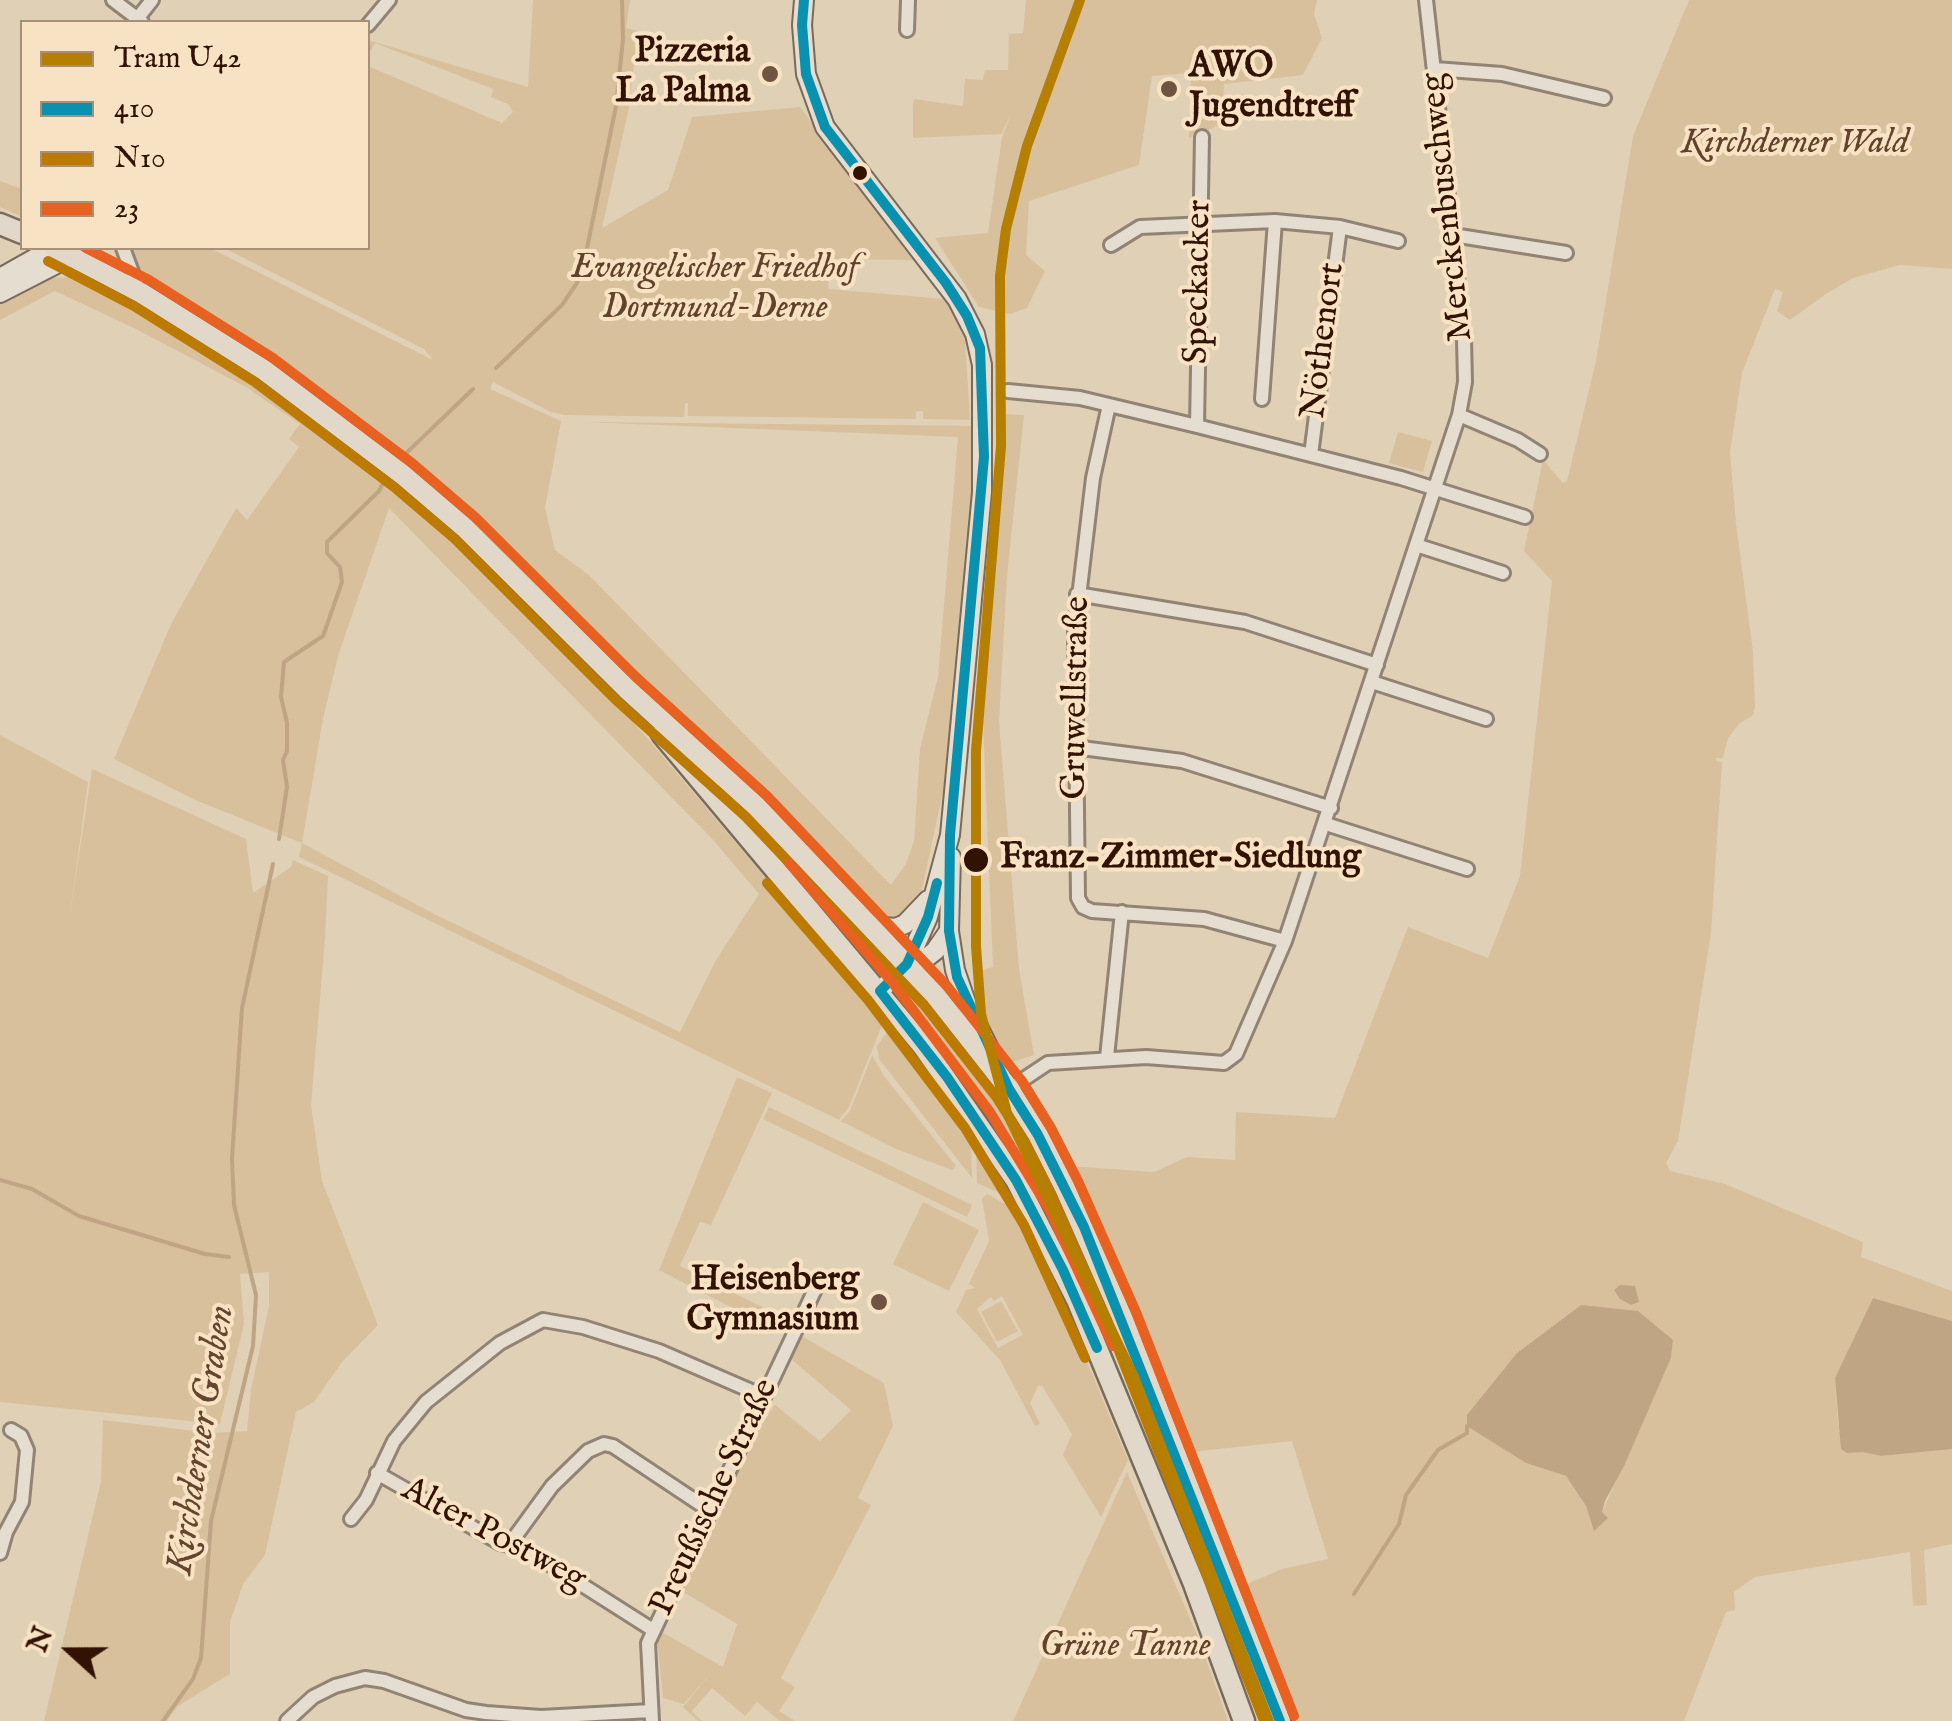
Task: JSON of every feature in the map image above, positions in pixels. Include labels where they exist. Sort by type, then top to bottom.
[{"type":"main road","points":[[804,0],[806,74],[825,126],[946,283],[967,316],[980,348],[983,475],[950,835],[949,931],[960,988],[1009,1088],[1054,1166],[1099,1263],[1280,1721]]},
{"type":"main road","points":[[67,250],[264,370],[403,474],[756,806],[907,964],[1009,1088]]},
{"type":"main road","points":[[0,278],[67,250]]},
{"type":"main road","points":[[0,293],[67,250]]},
{"type":"main road","points":[[628,689],[686,766],[880,991],[977,1120],[1037,1218],[1078,1300],[1171,1526],[1244,1721]]},
{"type":"main road","points":[[880,991],[907,964],[935,892],[950,835]]},
{"type":"main road","points":[[872,926],[896,928],[905,924],[935,892]]},
{"type":"main road","points":[[907,964],[926,958],[949,931]]},
{"type":"street","points":[[113,0],[139,20]]},
{"type":"street","points":[[370,23],[389,0]]},
{"type":"street","points":[[907,30],[908,0]]},
{"type":"street","name":"Merckenbuschweg","points":[[1009,1088],[1048,1063],[1146,1056],[1216,1064],[1231,1059],[1285,941],[1459,415],[1465,382],[1464,339],[1426,0]]},
{"type":"street","points":[[1434,69],[1502,74],[1604,98]]},
{"type":"street","name":"Speckacker","points":[[1197,426],[1202,138]]},
{"type":"street","points":[[1262,398],[1275,221]]},
{"type":"street","points":[[1111,245],[1140,228],[1275,221],[1340,227],[1398,240]]},
{"type":"street","name":"Nöthenort","points":[[1311,454],[1340,227]]},
{"type":"street","points":[[1453,235],[1566,252]]},
{"type":"street","points":[[124,250],[140,293]]},
{"type":"street","points":[[1008,392],[1055,395],[1197,426],[1435,488],[1525,518]]},
{"type":"street","name":"Gruwellstraße","points":[[1109,405],[1093,478],[1078,594],[1074,747],[1078,898],[1092,911],[1204,919],[1285,941]]},
{"type":"street","points":[[1459,415],[1518,440],[1540,454]]},
{"type":"street","points":[[1416,545],[1502,573]]},
{"type":"street","points":[[1078,594],[1245,622],[1377,665]]},
{"type":"street","points":[[1372,682],[1486,719]]},
{"type":"street","points":[[1074,747],[1182,760],[1331,808]]},
{"type":"street","points":[[1326,824],[1467,868]]},
{"type":"street","points":[[1107,1057],[1122,912]]},
{"type":"street","name":"Preußische Straße","points":[[651,1716],[648,1643],[818,1283]]},
{"type":"street","points":[[377,1472],[410,1420],[446,1384],[500,1343],[543,1320],[582,1327],[659,1351],[763,1396]]},
{"type":"street","points":[[0,1553],[5,1521],[22,1502],[28,1450],[21,1436],[11,1430]]},
{"type":"street","points":[[510,1545],[552,1486],[588,1452],[604,1444],[709,1510]]},
{"type":"street","name":"Alter Postweg","points":[[351,1519],[366,1500],[377,1472],[470,1526],[521,1548],[654,1630]]},
{"type":"street","points":[[287,1721],[324,1692],[365,1678],[386,1681],[466,1716],[651,1716]]},
{"type":"green space","name":"Evangelischer Friedhof Dortmund-Derne","points":[[533,0],[630,0],[626,28],[638,31],[628,112],[602,228],[668,190],[692,117],[800,107],[913,260],[830,259],[828,289],[945,299],[964,324],[970,420],[923,419],[923,411],[916,411],[916,419],[688,416],[688,403],[684,417],[565,415],[551,412],[493,382],[490,389],[561,421],[545,508],[555,550],[589,575],[891,885],[906,864],[914,841],[920,749],[938,677],[958,437],[583,422],[976,426],[976,471],[958,683],[944,787],[920,899],[896,920],[875,917],[547,590],[386,442],[383,444],[277,362],[148,279],[132,263],[136,259],[134,250],[214,250],[433,360],[424,349],[228,250],[370,250],[370,67],[502,123],[513,112],[508,104],[491,97],[493,89],[375,43],[370,51],[370,41],[528,87]]},
{"type":"green space","points":[[1026,0],[1317,0],[1314,14],[1322,38],[1303,75],[1224,84],[1222,124],[1189,138],[1191,73],[1152,76],[1139,165],[1029,201],[1026,255],[1045,271],[1027,308],[1010,314],[979,307],[935,238],[988,233],[1002,137],[1011,114],[1001,134],[913,138],[913,106],[914,99],[963,106],[965,79],[983,80],[985,70],[1008,70],[1009,34],[1023,33]]},
{"type":"green space","name":"Kirchderner Wald","points":[[1689,0],[1952,0],[1952,269],[1900,265],[1853,278],[1790,320],[1777,311],[1783,292],[1775,289],[1742,373],[1730,452],[1753,651],[1755,706],[1753,715],[1728,738],[1723,758],[1716,758],[1722,762],[1711,933],[1678,1141],[1666,1163],[1670,1171],[1725,1184],[1863,1242],[1861,1257],[1952,1291],[1952,1321],[1873,1298],[1835,1378],[1838,1424],[1862,1452],[1881,1456],[1952,1449],[1952,1544],[1924,1550],[1927,1605],[1913,1606],[1910,1552],[1755,1577],[1734,1592],[1735,1610],[1726,1612],[1684,1721],[1293,1721],[1240,1587],[1282,1569],[1328,1559],[1292,1441],[1191,1452],[1070,1166],[1154,1172],[1187,1157],[1235,1160],[1236,1112],[1335,1118],[1408,927],[1488,958],[1520,876],[1552,581],[1524,551],[1543,460],[1563,483],[1567,481],[1596,361],[1633,136]],"holes":[[[1581,1305],[1673,1340],[1671,1358],[1594,1530],[1586,1506],[1566,1476],[1526,1463],[1517,1353]]]},
{"type":"green space","points":[[0,181],[20,188],[20,216],[0,207]]},
{"type":"green space","points":[[79,276],[174,328],[296,404],[442,522],[573,651],[885,1018],[849,1107],[839,1120],[299,857],[302,843],[195,800],[114,759],[171,624],[236,508],[247,520],[299,447],[289,439],[300,424],[246,387],[55,291],[0,320],[0,304],[51,278]],"holes":[[[389,508],[714,841],[759,894],[716,960],[680,1032],[434,914],[302,843],[338,656]]]},
{"type":"green space","points":[[1006,414],[1024,415],[1007,576],[999,721],[1019,969],[1034,1055],[1009,1063],[988,1034],[980,971],[993,967],[983,722]]},
{"type":"green space","points":[[1398,432],[1432,441],[1423,472],[1389,463]]},
{"type":"green space","points":[[653,716],[895,958],[892,964],[868,955],[849,936],[767,838],[724,800]]},
{"type":"green space","points":[[0,735],[88,782],[70,915],[92,769],[246,839],[253,893],[291,867],[293,860],[328,876],[311,1105],[322,1181],[378,1325],[342,1362],[314,1402],[296,1412],[265,1555],[243,1584],[230,1622],[230,1674],[178,1706],[167,1721],[44,1721],[101,1481],[103,1420],[212,1433],[247,1431],[251,1390],[269,1306],[269,1272],[240,1274],[244,1324],[220,1424],[0,1402]]},
{"type":"green space","points":[[908,973],[1008,1101],[1067,1207],[1135,1372],[1031,1157],[1016,1166],[997,1133],[902,1004]]},
{"type":"green space","points":[[890,1028],[971,1138],[972,1178],[879,1059],[877,1046]]},
{"type":"green space","points":[[872,1055],[884,1076],[956,1166],[952,1170],[896,1149],[841,1121],[850,1111]]},
{"type":"green space","points":[[737,1077],[772,1093],[711,1225],[700,1222],[680,1266],[790,1321],[783,1334],[659,1270]]},
{"type":"green space","points":[[769,1107],[972,1205],[967,1217],[763,1119]]},
{"type":"green space","points":[[976,1144],[993,1171],[1009,1197],[977,1183]]},
{"type":"green space","points":[[987,1194],[1014,1209],[1030,1237],[1057,1290],[1128,1460],[1101,1517],[1063,1455],[1072,1434],[1042,1386],[1038,1386],[1030,1403],[1040,1424],[1035,1426],[1000,1360],[956,1312],[966,1290],[975,1288],[969,1284],[989,1241],[982,1199]],"holes":[[[1002,1296],[1023,1335],[998,1348],[977,1309],[991,1297],[994,1301]]]},
{"type":"green space","points":[[923,1202],[979,1230],[949,1291],[893,1264]]},
{"type":"green space","points":[[1001,1301],[1018,1331],[997,1342],[981,1312]]},
{"type":"green space","points":[[798,1334],[884,1383],[893,1426],[858,1498],[871,1505],[781,1678],[795,1687],[779,1711],[795,1721],[780,1721],[757,1702],[745,1716],[712,1688],[692,1711],[702,1721],[698,1721],[683,1707],[711,1673],[684,1704],[663,1698],[657,1638],[660,1631],[723,1667],[737,1624],[683,1592],[749,1443],[775,1405],[820,1441],[851,1410],[791,1359]]},
{"type":"green space","name":"Grüne Tanne","points":[[1127,1472],[1198,1637],[1228,1721],[1013,1721]]},
{"type":"shaded area","points":[[1620,1285],[1635,1286],[1639,1302],[1631,1305],[1620,1299],[1614,1290]]},
{"type":"shaded area","points":[[1873,1298],[1952,1321],[1952,1449],[1881,1456],[1841,1449],[1835,1378]]},
{"type":"shaded area","points":[[1581,1305],[1638,1311],[1673,1340],[1671,1358],[1605,1501],[1602,1512],[1608,1518],[1594,1531],[1586,1506],[1566,1476],[1526,1463],[1467,1426],[1467,1415],[1517,1353]]},
{"type":"waterway","name":"Kirchderner Graben","points":[[496,368],[562,305],[577,283],[584,263],[616,106],[623,39],[622,0]]},
{"type":"waterway","name":"Kirchderner Graben","points":[[399,460],[473,389]]},
{"type":"waterway","name":"Kirchderner Graben","points":[[279,839],[287,787],[283,760],[287,751],[287,723],[281,697],[284,662],[323,636],[342,582],[340,567],[327,553],[327,542],[379,491],[389,471]]},
{"type":"waterway","name":"Kirchderner Graben","points":[[163,1721],[193,1679],[201,1658],[211,1521],[253,1346],[256,1295],[234,1205],[232,1159],[242,1008],[273,864]]},
{"type":"waterway","points":[[0,1180],[32,1189],[79,1216],[205,1254],[229,1257]]},
{"type":"waterway","points":[[1354,1594],[1399,1524],[1406,1495],[1438,1450],[1467,1433],[1467,1426]]},
{"type":"tram line","name":"U42","points":[[1080,0],[1027,146],[1006,229],[1000,276],[1001,446],[976,751],[976,946],[981,1014],[1007,1113],[1134,1377],[1269,1721]]},
{"type":"transit line","name":"410","points":[[804,0],[806,74],[825,127],[946,283],[967,316],[980,348],[984,457],[950,835],[949,931],[957,977],[1009,1089],[1038,1135],[1084,1227],[1280,1721]]},
{"type":"transit line","name":"23","points":[[90,250],[149,280],[273,358],[412,463],[475,517],[637,678],[767,796],[947,986],[1022,1081],[1078,1181],[1136,1312],[1294,1716]]},
{"type":"transit line","name":"N10","points":[[48,261],[134,306],[255,382],[394,487],[455,539],[616,700],[746,817],[924,1005],[997,1098],[1051,1194],[1108,1323],[1264,1721]]},
{"type":"transit line","name":"23","points":[[789,863],[892,982],[990,1112],[1050,1211],[1113,1346]]},
{"type":"transit line","name":"N10","points":[[767,883],[868,1000],[965,1128],[1024,1225],[1085,1358]]},
{"type":"transit line","name":"410","points":[[880,991],[907,964],[928,917],[937,883]]},
{"type":"transit line","name":"410","points":[[880,991],[947,1077],[1016,1180],[1063,1270],[1097,1348]]},
{"type":"place","name":"Pizzeria La Palma","points":[[770,74]]},
{"type":"place","name":"AWO Jugendtreff","points":[[1169,89]]},
{"type":"place","name":"Franz-Zimmer-Siedlung","points":[[976,860]]},
{"type":"place","name":"Heisenberg Gymnasium","points":[[879,1302]]}]
